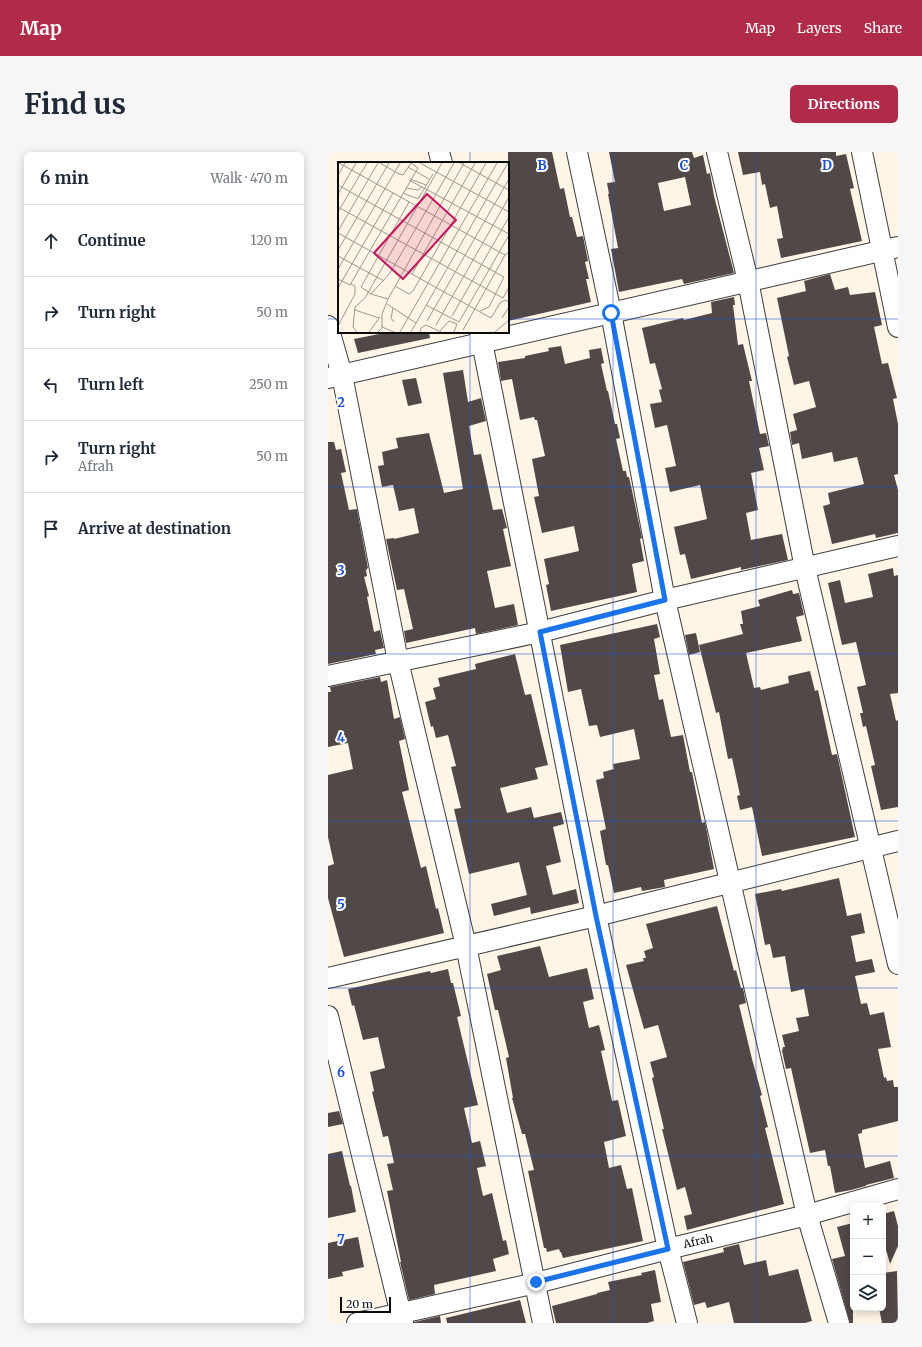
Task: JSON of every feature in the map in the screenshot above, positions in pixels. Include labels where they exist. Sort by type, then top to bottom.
[{"type":"street","points":[[439,152],[442,162]]},
{"type":"street","points":[[577,152],[611,313],[665,600],[807,1215],[839,1323]]},
{"type":"street","points":[[718,152],[748,281],[805,568],[872,847],[898,964]]},
{"type":"street","points":[[862,152],[890,249],[898,327]]},
{"type":"street","points":[[509,332],[611,313],[890,249]]},
{"type":"street","points":[[328,326],[335,377],[398,661],[466,946],[536,1282],[543,1323]]},
{"type":"street","points":[[335,377],[481,337],[503,333]]},
{"type":"street","points":[[481,337],[596,916],[668,1249],[687,1323]]},
{"type":"street","points":[[328,676],[540,632],[665,600],[898,546]]},
{"type":"street","points":[[328,978],[596,916],[898,841]]},
{"type":"street","points":[[328,1016],[402,1318]]},
{"type":"street","name":"Afrah","points":[[357,1323],[402,1318],[536,1282],[807,1215],[898,1189]]},
{"type":"building","points":[[508,152],[552,152],[560,189],[564,188],[570,217],[572,217],[577,237],[583,236],[588,261],[585,262],[589,279],[586,279],[591,302],[509,321]]},
{"type":"building","points":[[609,152],[692,152],[694,158],[703,155],[707,174],[710,173],[714,196],[734,273],[684,284],[682,279],[619,292],[611,249],[618,248],[607,183],[615,182]],"holes":[[[685,177],[691,205],[664,211],[658,183]]]},
{"type":"building","points":[[738,152],[836,152],[836,156],[846,154],[854,188],[850,189],[862,241],[781,258],[777,239],[783,238],[777,206],[770,208],[765,184],[762,185],[760,172],[743,175]]},
{"type":"building","points":[[830,274],[835,290],[848,287],[850,295],[875,292],[882,325],[874,327],[882,364],[888,363],[897,398],[893,399],[898,424],[898,474],[894,475],[898,490],[898,533],[876,538],[875,534],[832,544],[823,506],[830,504],[828,493],[864,484],[857,457],[834,462],[832,452],[802,459],[799,443],[792,445],[790,432],[797,430],[793,414],[816,407],[809,381],[794,385],[787,357],[789,356],[777,298],[806,291],[804,281]]},
{"type":"building","points":[[734,297],[735,305],[733,305],[738,345],[743,344],[752,381],[749,381],[760,434],[766,433],[769,446],[759,448],[764,470],[751,473],[758,510],[746,513],[751,540],[782,534],[788,560],[741,570],[741,567],[691,579],[685,554],[680,555],[674,527],[707,519],[700,485],[670,492],[665,468],[676,466],[667,425],[655,428],[650,404],[662,402],[659,390],[662,389],[655,363],[650,364],[642,328],[712,313],[711,302]]},
{"type":"building","points":[[384,333],[429,333],[430,338],[358,353],[354,339]]},
{"type":"building","points":[[561,346],[565,364],[590,358],[589,350],[601,348],[604,363],[601,364],[615,424],[617,424],[620,438],[616,439],[623,471],[626,471],[627,477],[629,477],[642,538],[640,539],[644,561],[632,564],[637,592],[551,611],[546,585],[549,584],[544,559],[579,551],[574,526],[542,533],[534,497],[539,496],[532,459],[545,456],[537,420],[535,420],[534,417],[520,420],[512,379],[501,381],[498,362],[525,358],[525,356],[549,351],[548,348]]},
{"type":"building","points":[[463,370],[468,402],[481,398],[486,421],[469,426],[474,455],[481,454],[493,510],[502,509],[507,528],[503,529],[511,566],[487,571],[495,608],[514,604],[518,625],[476,634],[475,628],[406,643],[404,631],[413,629],[404,589],[397,590],[386,539],[394,539],[419,533],[414,508],[399,511],[393,485],[382,487],[378,466],[384,465],[382,452],[398,448],[396,438],[429,433],[444,493],[463,489],[443,373]]},
{"type":"building","points":[[416,378],[422,403],[408,406],[402,380]]},
{"type":"building","points":[[328,442],[334,442],[336,450],[341,449],[346,472],[341,473],[349,510],[357,509],[368,568],[366,570],[367,576],[364,577],[369,596],[367,597],[374,632],[380,630],[384,648],[375,650],[376,654],[328,664]]},
{"type":"building","points":[[893,568],[894,576],[898,575],[898,693],[890,694],[896,721],[898,720],[898,807],[881,810],[871,766],[875,765],[866,726],[863,727],[860,713],[863,713],[857,687],[866,685],[856,642],[842,645],[828,583],[840,580],[845,603],[873,597],[868,574]]},
{"type":"building","points":[[792,590],[793,594],[799,593],[804,615],[796,617],[802,641],[746,653],[754,688],[760,687],[761,690],[789,683],[788,676],[810,671],[815,691],[818,690],[832,755],[837,754],[855,837],[762,856],[752,807],[740,810],[737,796],[740,795],[732,758],[728,759],[719,712],[716,713],[699,645],[743,634],[740,624],[743,624],[741,611],[760,606],[758,600]]},
{"type":"building","points":[[657,624],[660,637],[654,639],[660,674],[654,675],[659,700],[663,699],[671,737],[683,735],[702,823],[705,822],[714,869],[664,880],[665,887],[642,891],[641,887],[614,893],[608,865],[606,865],[600,831],[606,829],[596,780],[604,778],[603,772],[614,769],[613,764],[640,759],[634,729],[600,737],[597,725],[589,726],[581,689],[568,692],[560,645]]},
{"type":"building","points":[[696,633],[700,652],[689,655],[685,635]]},
{"type":"building","points":[[515,654],[525,695],[531,694],[548,765],[535,768],[538,779],[500,788],[507,813],[531,807],[534,818],[561,812],[564,824],[553,827],[561,862],[546,866],[553,895],[576,889],[579,903],[531,914],[530,907],[494,916],[491,904],[527,895],[519,862],[469,874],[454,809],[461,808],[451,767],[456,766],[448,735],[436,738],[433,726],[431,727],[425,702],[436,699],[433,688],[440,686],[438,678],[476,669],[475,664]]},
{"type":"building","points":[[380,677],[381,682],[387,680],[394,719],[400,717],[405,739],[399,741],[409,790],[402,792],[421,868],[426,866],[436,909],[438,908],[444,933],[344,957],[328,898],[328,866],[334,864],[328,837],[328,775],[353,769],[348,743],[328,747],[328,692],[331,692],[330,687]]},
{"type":"building","points":[[839,878],[847,916],[861,913],[865,933],[851,936],[856,962],[872,959],[875,972],[855,976],[861,1004],[867,1003],[870,1015],[884,1012],[891,1047],[878,1049],[884,1078],[886,1077],[887,1081],[893,1080],[894,1087],[898,1087],[898,1121],[862,1130],[862,1133],[858,1134],[865,1168],[890,1161],[894,1178],[835,1193],[830,1166],[828,1166],[825,1150],[810,1153],[791,1068],[786,1069],[782,1051],[783,1047],[785,1047],[782,1035],[799,1031],[796,1018],[809,1016],[804,989],[791,992],[785,956],[773,958],[770,944],[765,945],[755,894],[781,889],[782,891]]},
{"type":"building","points":[[717,906],[734,971],[736,970],[741,988],[743,988],[746,1003],[739,1005],[762,1095],[760,1096],[768,1127],[765,1128],[784,1204],[687,1230],[684,1216],[692,1214],[685,1187],[677,1190],[662,1129],[664,1129],[652,1078],[654,1077],[650,1062],[667,1057],[658,1025],[644,1029],[626,965],[644,961],[643,958],[646,958],[644,951],[653,948],[646,924]]},
{"type":"building","points":[[540,946],[549,977],[587,968],[594,999],[583,1002],[589,1028],[599,1025],[605,1050],[601,1051],[612,1101],[618,1100],[626,1136],[604,1142],[609,1168],[621,1165],[627,1189],[632,1188],[643,1241],[563,1258],[559,1249],[547,1252],[546,1248],[544,1248],[528,1171],[534,1170],[525,1134],[522,1134],[512,1098],[506,1058],[509,1057],[498,1010],[495,1010],[487,974],[501,970],[497,956]]},
{"type":"building","points":[[448,969],[461,1016],[457,1017],[478,1105],[464,1108],[472,1143],[480,1141],[486,1166],[477,1168],[483,1196],[492,1193],[503,1241],[506,1240],[509,1254],[493,1259],[496,1271],[434,1285],[435,1294],[409,1300],[400,1262],[387,1191],[393,1190],[387,1164],[394,1163],[388,1136],[383,1137],[372,1092],[374,1091],[370,1072],[385,1068],[378,1037],[363,1040],[354,1005],[352,1006],[348,989],[430,971],[431,973]]},
{"type":"building","points":[[339,1111],[343,1124],[328,1127],[328,1113]]},
{"type":"building","points":[[342,1151],[356,1212],[328,1218],[328,1154]]},
{"type":"building","points":[[894,1211],[898,1226],[898,1246],[890,1264],[886,1250],[886,1213]]},
{"type":"building","points":[[850,1224],[850,1311],[853,1311],[853,1323],[850,1323],[832,1259],[845,1256],[837,1227]]},
{"type":"building","points":[[358,1237],[364,1267],[342,1272],[343,1276],[328,1279],[328,1243]]},
{"type":"building","points":[[739,1244],[744,1265],[766,1260],[769,1276],[798,1269],[812,1321],[805,1323],[734,1323],[729,1302],[707,1308],[705,1302],[694,1305],[683,1262],[724,1252],[723,1248]]},
{"type":"building","points":[[655,1270],[661,1302],[651,1304],[654,1321],[647,1323],[556,1323],[552,1306],[610,1290],[608,1282],[642,1275],[641,1273]]},
{"type":"building","points":[[897,1271],[898,1323],[882,1323],[880,1311],[886,1311],[886,1273]]},
{"type":"building","points":[[520,1300],[526,1323],[447,1323],[446,1318]]},
{"type":"building","points":[[440,1316],[441,1323],[414,1323],[414,1322]]},
{"type":"route","points":[[536,1282],[668,1249],[596,916],[540,632],[665,600],[611,313]]}]
